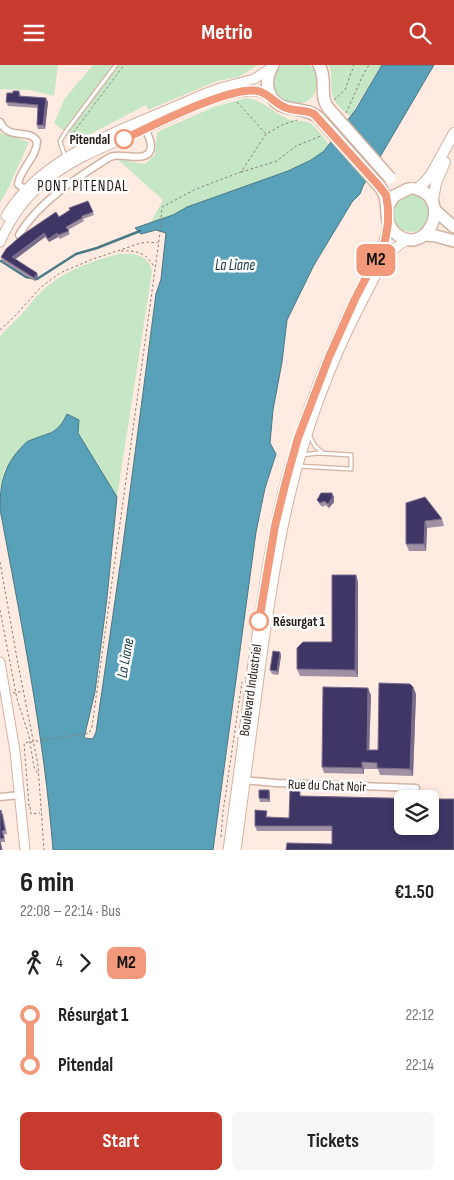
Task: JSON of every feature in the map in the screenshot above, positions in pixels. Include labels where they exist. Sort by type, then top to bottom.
[{"type":"highway","points":[[272,66],[268,80],[269,90],[273,98],[285,108],[300,114],[311,112],[319,118],[386,195],[388,223],[398,235],[417,239],[426,235],[435,225],[437,212],[433,200],[426,192],[398,185],[390,178],[324,100],[324,76],[319,65]]},
{"type":"highway","points":[[300,114],[320,97],[323,90]]},
{"type":"highway","points":[[388,208],[394,196],[412,189]]},
{"type":"highway","points":[[437,212],[454,227]]},
{"type":"highway","points":[[426,235],[454,241]]},
{"type":"main road","points":[[412,189],[432,173],[454,133]]},
{"type":"main road","points":[[433,200],[439,176],[453,147]]},
{"type":"street","points":[[0,227],[13,205],[25,190],[42,174],[65,157],[211,90],[254,79],[272,66]]},
{"type":"street","points":[[0,242],[17,210],[31,194],[52,176],[83,157],[205,103],[236,93],[258,91],[273,98]]},
{"type":"street","points":[[18,235],[28,220],[46,203],[75,179],[110,157],[118,155],[139,157],[148,154],[151,143],[146,129],[150,121],[168,113],[179,104]]},
{"type":"street","points":[[0,122],[8,132],[32,136],[37,141],[35,150],[20,176],[18,184],[25,190]]},
{"type":"street","name":"Boulevard Industriel","points":[[295,461],[312,399],[355,299],[381,251],[386,238],[388,223]]},
{"type":"street","name":"Boulevard Industriel","points":[[236,850],[242,780],[266,571],[281,499],[336,358],[369,290],[391,252],[410,239]]},
{"type":"street","points":[[0,663],[12,734],[25,850]]},
{"type":"street","name":"Boulevard Industriel","points":[[228,850],[242,780]]},
{"type":"street","name":"Rue du Chat Noir","points":[[242,780],[416,788]]},
{"type":"street","points":[[0,797],[20,795]]},
{"type":"lane","points":[[65,157],[60,141],[116,65]]},
{"type":"lane","points":[[308,432],[315,446],[324,453]]},
{"type":"lane","points":[[324,453],[351,455],[351,469],[295,461],[324,453]]},
{"type":"path","points":[[76,152],[70,137],[124,65]]},
{"type":"path","points":[[330,106],[343,92],[354,65]]},
{"type":"path","points":[[352,101],[363,75],[370,65]]},
{"type":"path","points":[[233,100],[242,106],[266,134]]},
{"type":"path","points":[[241,172],[266,134],[300,114]]},
{"type":"path","points":[[41,813],[31,814],[24,743],[89,733],[92,727],[154,268],[159,243],[162,208],[166,204],[196,189],[277,161],[292,149],[307,142]]},
{"type":"path","points":[[0,329],[16,315],[40,288],[54,277],[86,261],[142,243],[159,243]]},
{"type":"path","points":[[118,251],[131,251],[144,255],[149,258],[154,268]]},
{"type":"path","points":[[0,562],[18,664],[36,741],[44,850]]},
{"type":"path","points":[[0,610],[15,692],[30,742],[34,767],[38,775]]},
{"type":"path","points":[[10,693],[24,691]]},
{"type":"path","points":[[26,807],[30,806]]},
{"type":"green space","points":[[0,65],[58,65],[54,96],[29,90],[0,89]]},
{"type":"green space","points":[[93,65],[258,65],[239,77],[217,81],[148,110],[146,105],[77,141],[54,123],[65,98]]},
{"type":"green space","points":[[281,65],[310,65],[318,81],[312,97],[304,103],[295,104],[286,101],[278,95],[274,86],[274,76]]},
{"type":"green space","points":[[329,65],[382,65],[350,116],[339,107],[333,98]]},
{"type":"green space","points":[[246,98],[264,104],[288,119],[309,123],[314,126],[329,145],[303,164],[263,181],[187,207],[173,215],[151,222],[163,200],[117,159],[145,164],[155,155],[157,132],[214,107]]},
{"type":"green space","points":[[0,133],[29,142],[0,203]]},
{"type":"green space","points":[[411,194],[425,199],[430,213],[425,227],[411,232],[397,227],[392,213],[397,199]]},
{"type":"green space","points":[[119,254],[140,256],[151,266],[152,272],[117,497],[78,433],[61,427],[42,437],[29,440],[4,471],[0,490],[0,336],[22,314],[37,295],[57,279],[87,264]]},
{"type":"water","name":"La Liane","points":[[382,65],[434,65],[360,194],[352,202],[314,265],[287,320],[282,362],[273,410],[270,443],[276,454],[265,488],[256,532],[213,850],[53,850],[38,721],[0,509],[2,485],[6,471],[19,450],[26,443],[56,429],[67,414],[79,420],[78,433],[117,497],[95,692],[84,738],[93,739],[96,732],[122,552],[156,294],[161,279],[166,233],[156,230],[141,234],[135,228],[173,215],[187,207],[288,171],[311,160],[324,151],[356,109]]},
{"type":"building","points":[[13,91],[19,91],[19,96],[46,98],[43,125],[37,125],[38,105],[6,102],[7,93],[13,93]]},
{"type":"building","points":[[88,201],[93,212],[82,216],[82,218],[66,227],[69,231],[58,235],[57,233],[48,239],[44,233],[12,257],[37,273],[34,278],[1,257],[6,249],[22,235],[56,212],[59,217],[70,210],[69,208]]},
{"type":"building","points":[[321,493],[332,493],[332,498],[328,504],[317,500]]},
{"type":"building","points":[[425,497],[442,519],[425,521],[424,544],[406,544],[406,503]]},
{"type":"building","points":[[332,575],[356,575],[355,670],[297,669],[297,648],[303,642],[332,642]]},
{"type":"building","points":[[273,651],[280,652],[277,671],[270,670]]},
{"type":"building","points":[[379,683],[410,684],[413,687],[410,769],[377,768],[377,763],[362,762],[362,768],[322,767],[323,687],[368,688],[367,750],[378,750]]},
{"type":"building","points":[[290,789],[300,789],[300,796],[394,798],[394,835],[439,835],[439,799],[454,799],[454,850],[286,850],[287,843],[332,844],[332,826],[255,826],[255,810],[267,811],[266,817],[289,818]]},
{"type":"building","points":[[259,790],[269,790],[269,799],[259,798]]},
{"type":"building","points":[[0,811],[5,830],[2,831],[4,838],[0,839]]},
{"type":"waterway","points":[[1,261],[26,277],[37,279],[76,254],[140,231]]},
{"type":"bus line","name":"M2","points":[[124,139],[216,98],[252,90],[258,91],[273,98],[285,108],[311,112],[319,118],[386,195],[388,223],[384,244],[338,334],[312,399],[292,458],[281,499],[266,571],[259,621]]},
{"type":"place","name":"Pitendal","points":[[124,139]]},
{"type":"place","name":"Résurgat 1","points":[[259,621]]},
{"type":"district","name":"PONT PITENDAL","points":[[83,186]]}]
